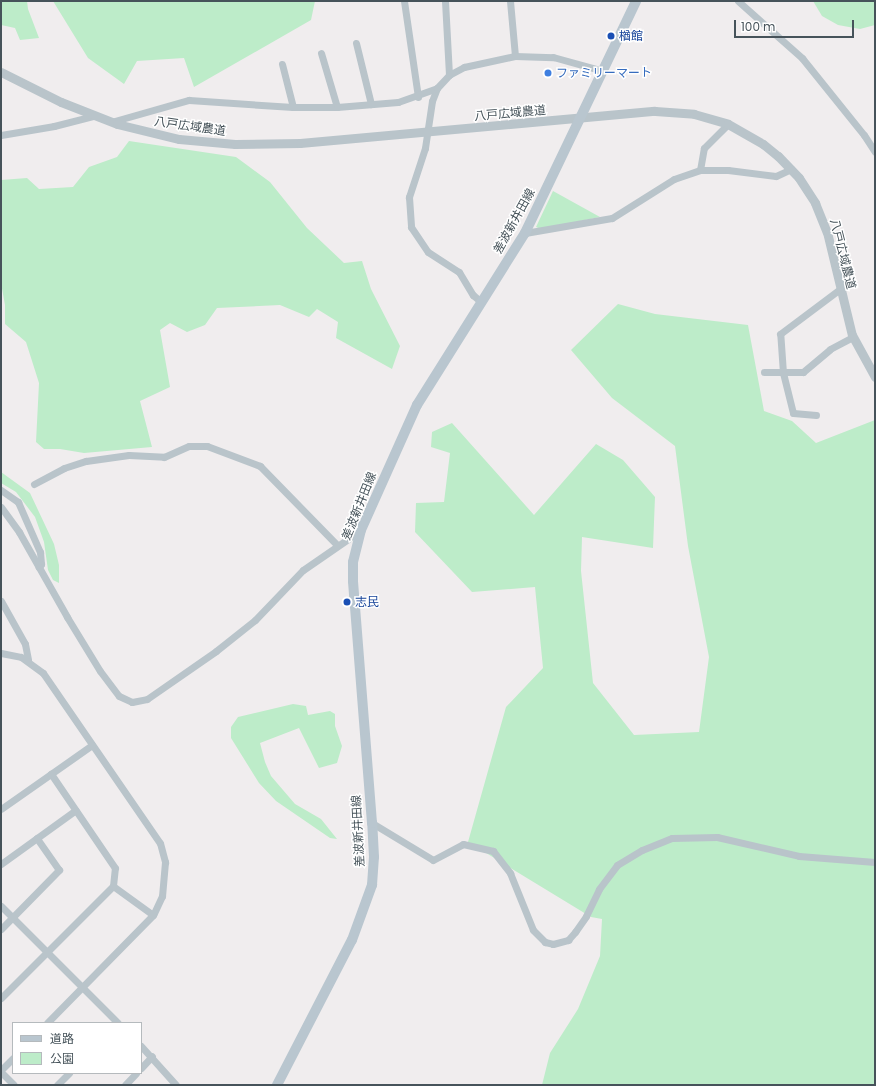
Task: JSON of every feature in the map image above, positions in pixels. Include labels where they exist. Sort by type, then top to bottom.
[{"type":"main road","name":"差波新井田線","points":[[277,1085],[352,940],[367,903],[372,885],[374,857],[372,823],[353,581],[353,562],[361,530],[417,405],[525,233],[636,1]]},
{"type":"street","points":[[404,1],[418,97]]},
{"type":"street","points":[[445,1],[449,75]]},
{"type":"street","points":[[510,1],[515,56]]},
{"type":"street","points":[[738,1],[802,58],[864,135],[875,152]]},
{"type":"street","points":[[356,43],[371,104]]},
{"type":"street","points":[[321,53],[337,107]]},
{"type":"street","points":[[482,302],[473,295],[459,272],[428,252],[411,227],[409,197],[428,132],[432,101],[437,88],[449,75],[464,67],[515,56],[553,57],[603,71]]},
{"type":"street","points":[[282,64],[293,107]]},
{"type":"street","name":"八戸広域農道","points":[[1,72],[93,116],[111,122],[179,139],[235,144],[300,143],[674,112],[694,114],[728,124],[763,144],[791,169],[808,190],[822,218],[852,337],[875,377]]},
{"type":"street","points":[[111,122],[189,100],[293,107],[337,107],[398,102],[418,97],[437,88]]},
{"type":"street","points":[[1,135],[54,126],[93,116]]},
{"type":"street","points":[[700,170],[704,148],[728,124]]},
{"type":"street","points":[[525,233],[612,218],[674,179],[700,170],[728,170],[776,176],[791,169]]},
{"type":"street","points":[[816,415],[793,412],[783,373],[782,330],[840,289]]},
{"type":"street","points":[[764,372],[803,372],[830,349],[852,337]]},
{"type":"street","points":[[34,484],[64,468],[86,461],[129,455],[164,456],[189,446],[207,446],[260,466],[337,545]]},
{"type":"street","points":[[1,490],[18,502],[40,552],[41,564],[39,568]]},
{"type":"street","points":[[1,507],[19,532],[100,671],[119,696],[125,701],[138,702],[170,684],[256,620],[303,570],[337,545],[361,530]]},
{"type":"street","points":[[1,601],[25,644],[28,660]]},
{"type":"street","points":[[1,653],[28,660],[43,673],[146,823],[163,851],[165,884],[153,915],[48,1022]]},
{"type":"street","points":[[1,809],[92,745]]},
{"type":"street","points":[[1,998],[113,886],[115,868],[51,774]]},
{"type":"street","points":[[1,864],[76,810]]},
{"type":"street","points":[[372,823],[433,860],[463,844],[493,851],[510,873],[533,930],[544,942],[553,944],[568,940],[575,932],[586,916],[599,889],[617,865],[642,850],[672,838],[717,837],[798,856],[875,862]]},
{"type":"street","points":[[1,929],[59,870],[37,838]]},
{"type":"street","points":[[113,886],[153,915]]},
{"type":"street","points":[[1,906],[117,1022]]},
{"type":"street","points":[[142,1047],[152,1056],[176,1085]]},
{"type":"street","points":[[142,1067],[152,1056]]},
{"type":"street","points":[[12,1059],[1,1071],[14,1085]]},
{"type":"street","points":[[57,1085],[68,1074]]},
{"type":"street","points":[[125,1085],[135,1074]]},
{"type":"green space","points":[[1,1],[27,1],[28,9],[39,38],[20,40],[15,28],[1,25]]},
{"type":"green space","points":[[53,1],[315,1],[311,20],[194,87],[184,58],[137,61],[124,84],[88,58]]},
{"type":"green space","points":[[813,1],[875,1],[875,25],[860,29],[838,25],[822,16]]},
{"type":"green space","points":[[129,141],[236,157],[270,182],[307,228],[344,263],[362,261],[371,289],[400,346],[392,369],[336,338],[338,322],[317,309],[309,317],[280,305],[217,308],[205,325],[187,332],[170,323],[160,330],[170,387],[140,401],[152,447],[84,453],[60,449],[44,449],[36,442],[39,383],[26,342],[5,324],[5,305],[1,283],[1,180],[27,178],[39,189],[73,187],[89,167],[117,157]]},
{"type":"green space","points":[[553,191],[600,217],[541,229],[536,227]]},
{"type":"green space","points":[[618,304],[655,314],[748,325],[764,411],[792,421],[816,443],[875,420],[875,1085],[542,1085],[550,1053],[578,1009],[600,956],[602,919],[591,917],[468,842],[506,707],[543,668],[535,587],[472,592],[415,532],[416,503],[444,502],[450,453],[431,447],[432,432],[452,423],[534,515],[596,444],[623,460],[655,497],[653,548],[582,537],[581,571],[593,683],[634,735],[699,732],[709,657],[688,546],[675,446],[612,398],[571,350]]},
{"type":"green space","points":[[1,472],[30,493],[54,544],[59,565],[59,583],[53,580],[48,570],[44,542],[35,517],[16,492],[1,483]]},
{"type":"green space","points":[[293,704],[306,706],[308,715],[330,711],[335,714],[335,726],[342,746],[337,763],[319,768],[299,728],[260,743],[265,762],[271,776],[295,804],[321,819],[337,839],[330,838],[276,801],[259,783],[231,738],[231,727],[238,717]]},
{"type":"place","name":"楢館","points":[[611,36]]},
{"type":"place","name":"ファミリーマート","points":[[548,73]]},
{"type":"place","name":"志民","points":[[347,602]]}]
